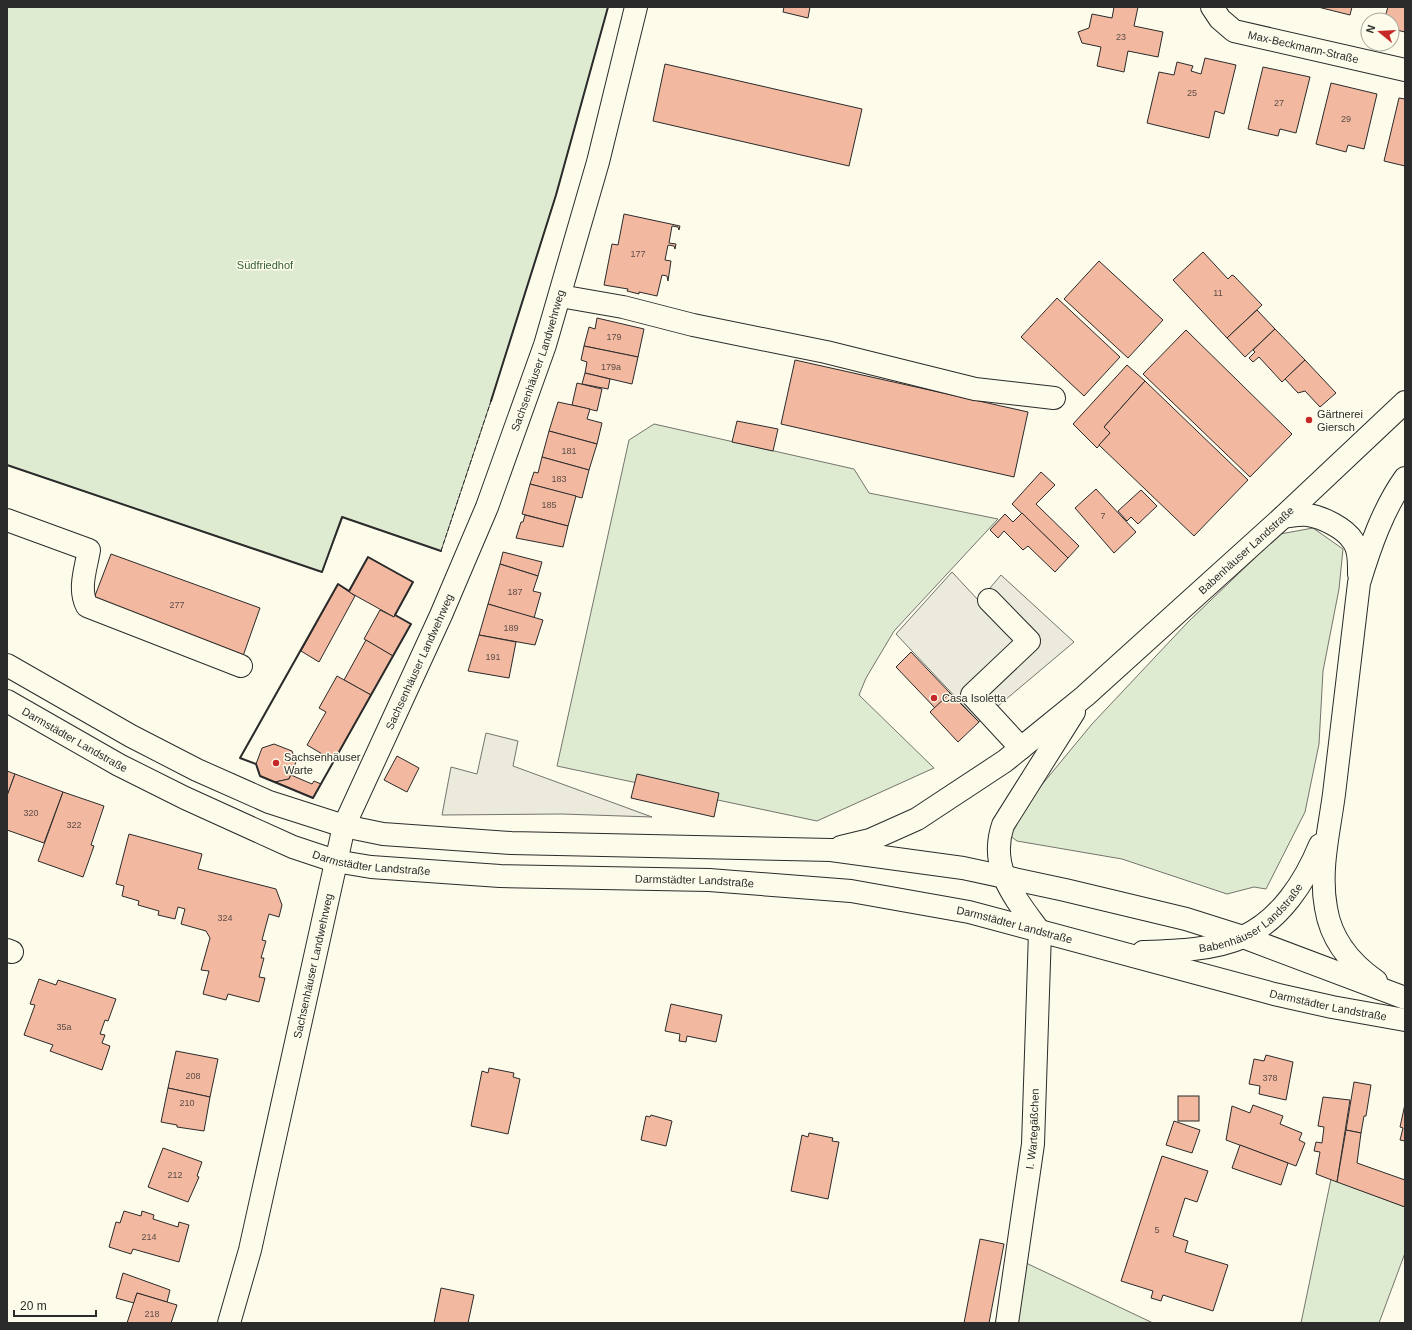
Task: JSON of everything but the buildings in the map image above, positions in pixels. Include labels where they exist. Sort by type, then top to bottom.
[{"type":"main road","name":"Sachsenhäuser Landwehrweg","points":[[229,1323],[250,1250],[335,861],[344,826],[441,615],[487,507],[545,345],[598,162],[636,7]]},
{"type":"main road","name":"Max-Beckmann-Straße","points":[[1212,7],[1220,19],[1234,30],[1405,70]]},
{"type":"main road","points":[[560,296],[623,307],[693,325],[826,352],[975,389],[1054,398]]},
{"type":"main road","name":"Babenhäuser Landstraße","points":[[1084,696],[1283,517],[1405,402]]},
{"type":"main road","name":"Babenhäuser Landstraße","points":[[1400,996],[1363,972],[1342,950],[1331,929],[1326,908],[1323,864],[1331,818],[1359,583],[1370,549],[1383,517],[1405,478]]},
{"type":"main road","points":[[1283,517],[1307,515],[1320,519],[1340,529],[1353,541],[1359,558],[1359,583]]},
{"type":"main road","points":[[7,520],[89,550],[83,585],[83,598],[87,606],[241,666]]},
{"type":"main road","points":[[989,600],[1029,641],[972,696],[1021,748]]},
{"type":"main road","points":[[7,665],[132,736],[197,770],[269,802],[344,826],[383,834],[511,843],[831,850],[963,868],[1004,876],[1178,918],[1243,937],[1400,996]]},
{"type":"main road","points":[[831,850],[870,840],[917,819],[1005,761],[1084,696]]},
{"type":"main road","points":[[1040,932],[1014,896],[1004,876],[998,853],[998,839],[1003,825],[1084,696]]},
{"type":"main road","name":"Darmstädter Landstraße","points":[[7,701],[119,765],[185,798],[293,847],[335,861],[371,867],[500,876],[709,880],[851,891],[969,912],[1274,994],[1332,1008],[1405,1020]]},
{"type":"main road","name":"Babenhäuser Landstraße","points":[[1126,953],[1180,950],[1229,942],[1243,937],[1268,920],[1292,896],[1310,869],[1331,818]]},
{"type":"main road","name":"I. Wartegäßchen","points":[[1007,1323],[1033,1144],[1040,932]]},
{"type":"green space","name":"Südfriedhof","points":[[7,7],[608,7],[556,195],[491,401],[441,551],[343,517],[322,572],[7,465]]},
{"type":"green space","points":[[654,424],[854,469],[869,493],[998,519],[894,631],[866,678],[859,695],[934,768],[817,821],[557,766],[629,440]]},
{"type":"green space","points":[[1313,528],[1343,549],[1339,589],[1323,671],[1319,744],[1305,812],[1266,889],[1254,887],[1227,894],[1122,859],[1017,841],[1009,835],[1016,816],[1092,724],[1188,622],[1280,534]]},
{"type":"green space","points":[[1331,1179],[1405,1207],[1405,1253],[1379,1323],[1301,1323]]},
{"type":"green space","points":[[1026,1263],[1153,1323],[1015,1323]]},
{"type":"shaded area","points":[[952,572],[979,601],[1001,575],[1074,642],[979,722],[896,634]]},
{"type":"shaded area","points":[[486,733],[518,741],[513,766],[652,817],[562,814],[442,815],[451,767],[477,774]]},
{"type":"fence","points":[[441,551],[491,401]]},
{"type":"wall","points":[[491,401],[556,195],[608,7]]},
{"type":"wall","points":[[7,465],[322,572],[342,517],[441,551]]},
{"type":"wall","points":[[368,557],[413,582],[395,615],[411,624],[313,798],[260,776],[256,764],[240,758],[338,584],[349,591],[368,557]]},
{"type":"place","name":"Gärtnerei Giersch","points":[[1309,420]]},
{"type":"place","name":"Casa Isoletta","points":[[934,698]]},
{"type":"place","name":"Sachsenhäuser Warte","points":[[276,763]]}]
